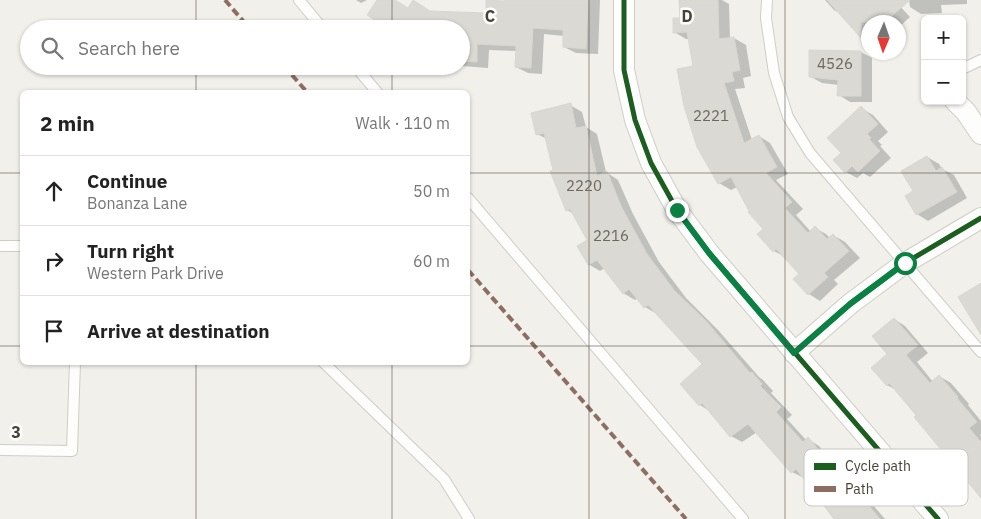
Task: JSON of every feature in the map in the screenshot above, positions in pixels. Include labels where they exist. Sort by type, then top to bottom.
[{"type":"street","points":[[624,0],[624,70],[635,120],[651,163],[677,210],[709,253],[877,449]]},
{"type":"street","points":[[959,105],[981,134]]},
{"type":"street","points":[[794,353],[850,304],[905,263],[981,218]]},
{"type":"street","points":[[927,506],[938,519]]},
{"type":"lane","points":[[299,0],[316,20]]},
{"type":"lane","points":[[767,0],[766,18],[774,73],[788,117],[810,153],[981,352]]},
{"type":"lane","points":[[966,67],[981,60]]},
{"type":"lane","points":[[363,75],[376,90]]},
{"type":"lane","points":[[470,200],[742,519]]},
{"type":"lane","points":[[0,246],[20,246]]},
{"type":"lane","points":[[0,450],[72,451],[75,365]]},
{"type":"lane","points":[[326,365],[444,478],[469,519]]},
{"type":"building","points":[[377,0],[395,0],[408,8],[413,0],[430,11],[486,13],[486,0],[588,0],[586,49],[563,47],[563,30],[533,28],[531,68],[515,67],[516,46],[477,44],[477,62],[470,62],[470,20],[374,20],[367,15]]},
{"type":"building","points":[[679,0],[718,0],[719,39],[734,37],[740,70],[732,72],[734,81],[724,83],[744,143],[759,135],[777,167],[766,173],[792,202],[785,208],[808,233],[815,226],[827,239],[833,234],[849,251],[824,273],[828,277],[808,295],[793,279],[799,274],[776,249],[773,252],[757,234],[763,229],[748,212],[731,177],[718,184],[697,147],[684,106],[677,69],[693,66],[687,32],[673,33],[673,18],[680,18]]},
{"type":"building","points":[[827,0],[910,0],[893,15],[861,15],[861,38]]},
{"type":"building","points":[[809,50],[861,51],[861,96],[837,96],[838,80],[809,77]]},
{"type":"building","points":[[571,103],[576,128],[586,126],[597,176],[607,171],[621,206],[647,254],[674,290],[707,322],[750,373],[752,372],[762,384],[760,386],[781,407],[776,412],[803,442],[808,437],[818,449],[804,449],[804,480],[796,469],[791,473],[748,424],[730,437],[702,403],[699,406],[680,384],[702,364],[648,305],[644,308],[629,289],[623,294],[597,260],[588,265],[577,246],[587,240],[570,209],[566,211],[550,171],[553,170],[544,133],[536,135],[531,113]]},
{"type":"building","points":[[861,106],[878,124],[867,134],[880,151],[858,172],[852,166],[845,173],[833,160],[841,153],[827,138]]},
{"type":"building","points":[[927,156],[936,171],[942,167],[957,192],[916,215],[905,196],[913,191],[901,171]]},
{"type":"building","points":[[981,283],[981,335],[958,297]]},
{"type":"building","points":[[894,318],[918,345],[906,355],[930,383],[939,375],[977,422],[969,428],[981,442],[981,498],[968,482],[968,449],[940,449],[914,417],[916,415],[889,383],[887,386],[871,368],[887,354],[872,336]]},
{"type":"building","points":[[824,506],[869,506],[880,519],[834,519]]},
{"type":"marked path","points":[[225,0],[242,20]]},
{"type":"marked path","points":[[292,75],[305,90]]},
{"type":"marked path","points":[[470,272],[686,519]]},
{"type":"cycle path","points":[[624,0],[624,70],[635,120],[651,163],[677,210],[709,253],[878,449]]},
{"type":"cycle path","points":[[794,353],[850,304],[905,263],[981,218]]},
{"type":"cycle path","points":[[927,506],[938,519]]},
{"type":"route","points":[[677,210],[709,253],[794,353],[850,304],[905,263]]}]
